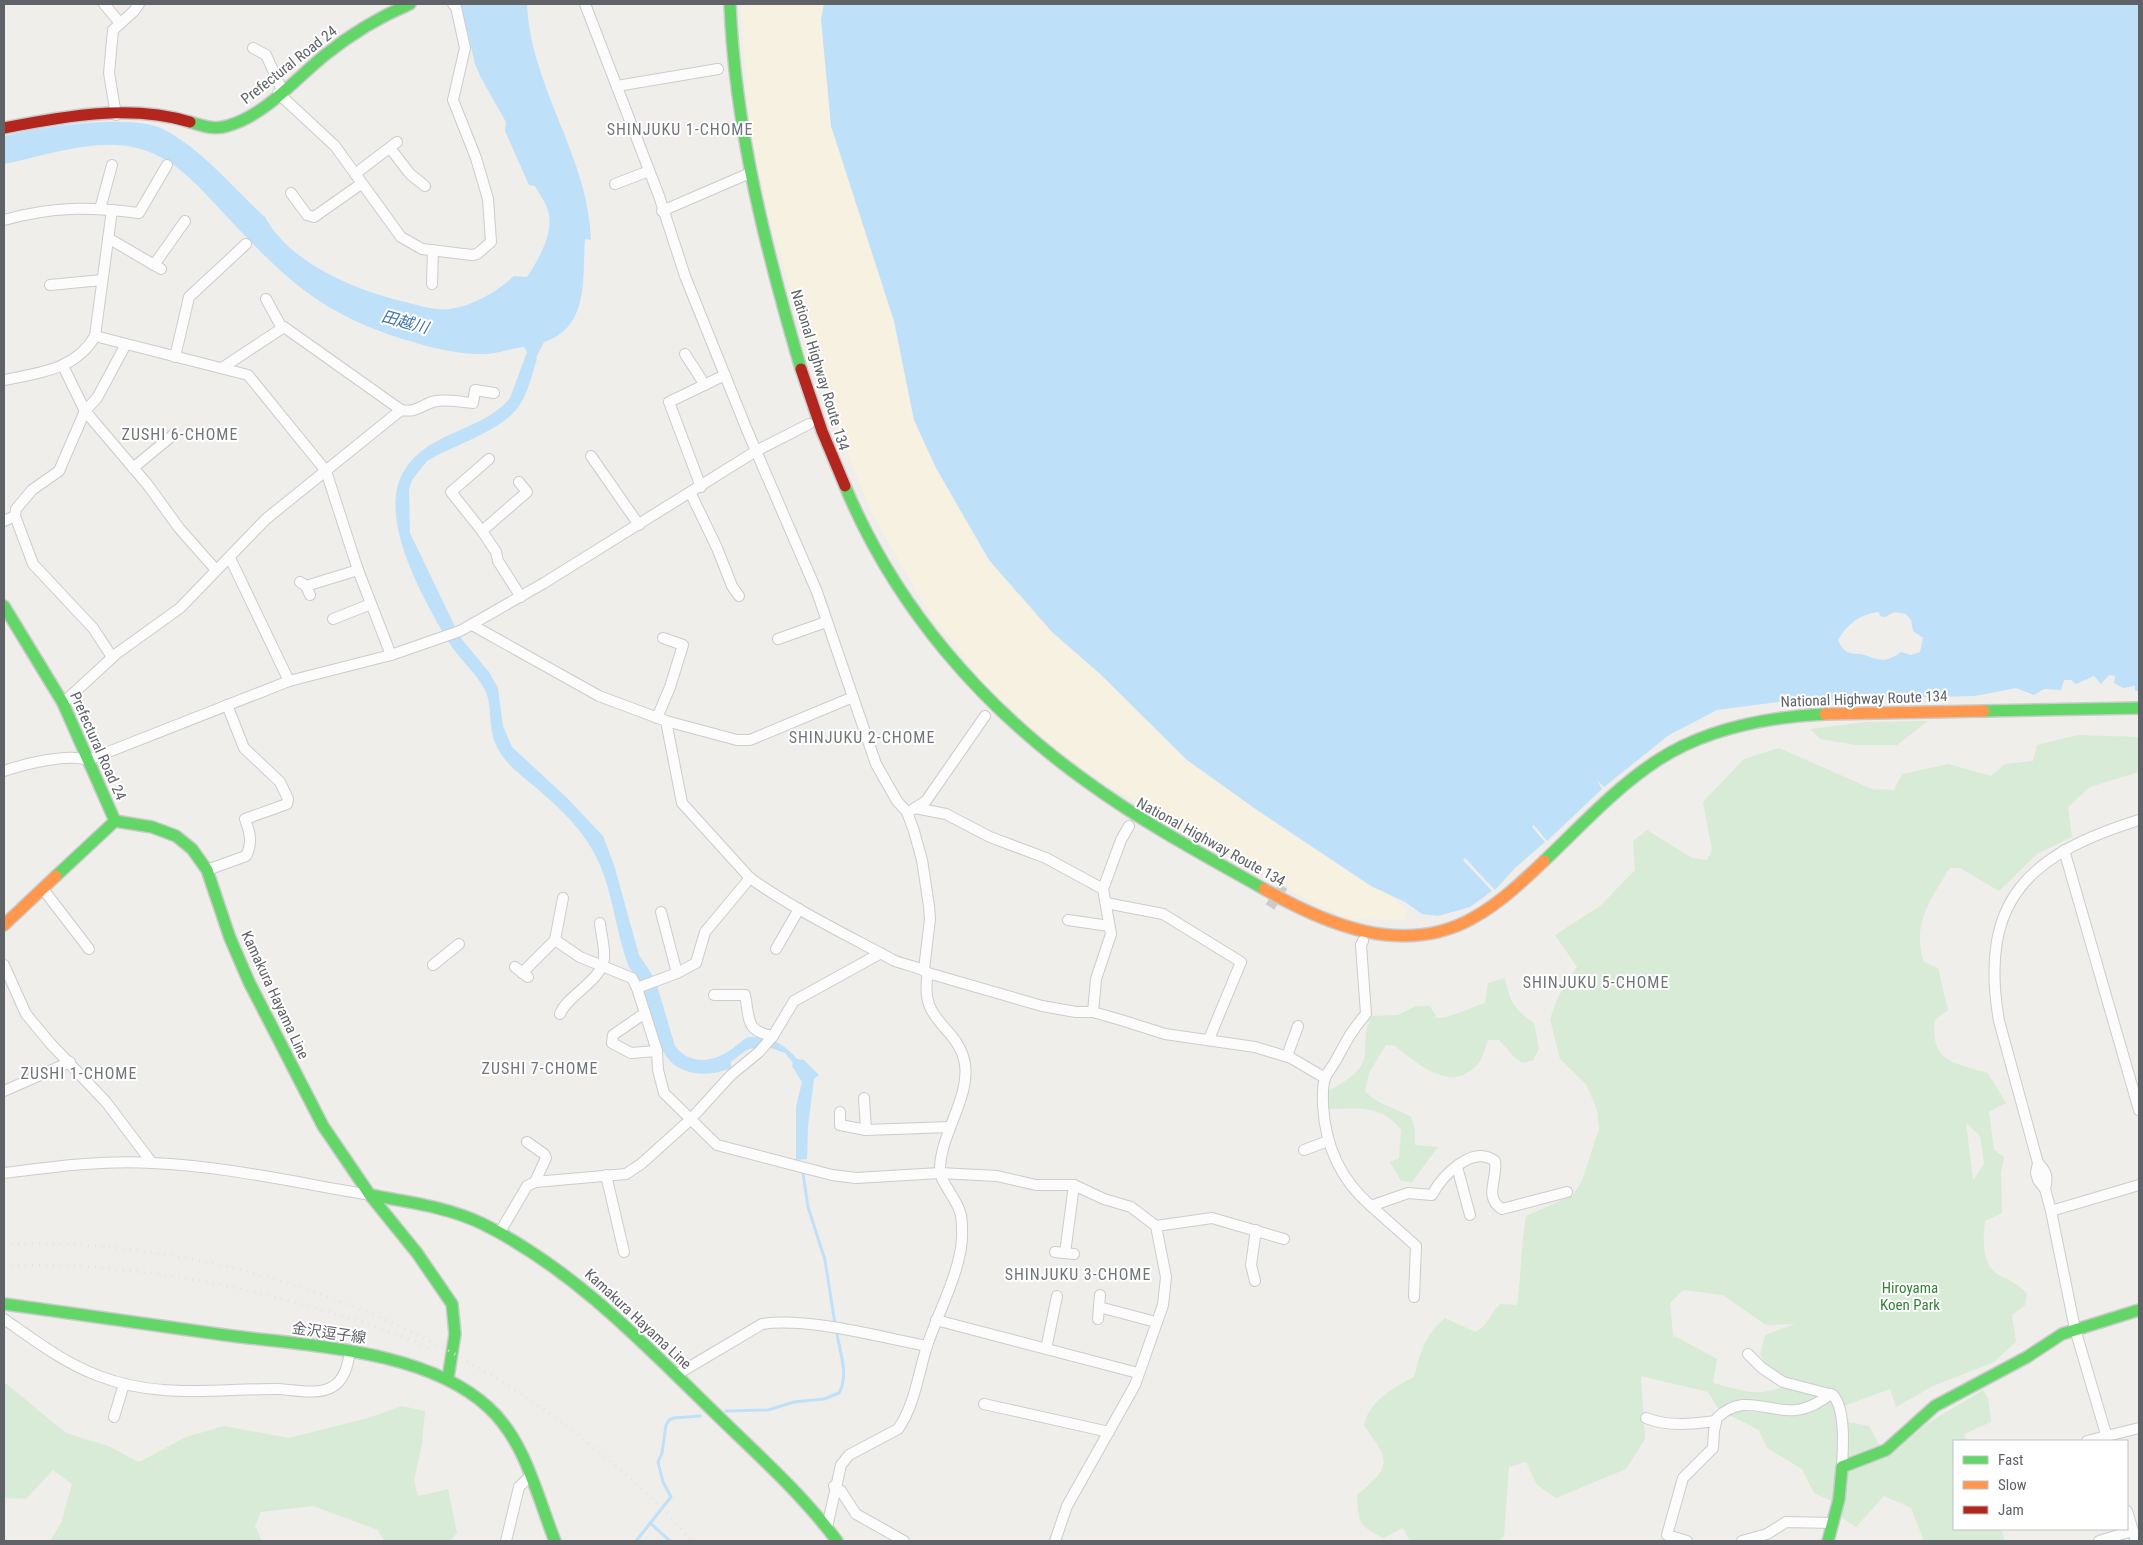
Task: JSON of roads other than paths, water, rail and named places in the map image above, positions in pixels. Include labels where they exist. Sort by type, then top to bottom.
[{"type":"main road","name":"Prefectural Road 24","points":[[4,128],[76,117],[116,115],[163,115],[216,128],[225,127],[239,122],[350,36],[392,11],[410,4]]},
{"type":"main road","name":"National Highway Route 134","points":[[730,4],[737,98],[750,173],[797,355],[833,460],[861,523],[895,586],[942,652],[997,711],[1028,739],[1089,785],[1160,832],[1334,925],[1370,935],[1404,936],[1440,931],[1472,920],[1510,893],[1636,776],[1683,747],[1720,730],[1763,720],[1836,712],[2139,708]]},
{"type":"main road","name":"Prefectural Road 24","points":[[4,606],[63,703],[104,800],[115,821],[4,925]]},
{"type":"main road","name":"Kamakura Hayama Line","points":[[115,821],[152,827],[176,836],[192,850],[207,870],[242,964],[300,1084],[323,1126],[370,1195],[417,1254],[452,1304],[455,1334],[448,1378]]},
{"type":"main road","name":"Kamakura Hayama Line","points":[[370,1195],[455,1213],[500,1232],[521,1243],[579,1284],[773,1466],[837,1541]]},
{"type":"main road","name":"金沢逗子線","points":[[4,1304],[350,1351],[402,1362],[448,1378],[492,1410],[510,1433],[555,1541]]},
{"type":"main road","points":[[1828,1541],[1841,1488],[1842,1467],[1886,1450],[1935,1406],[2027,1357],[2062,1334],[2139,1310]]},
{"type":"street","points":[[104,4],[120,23]]},
{"type":"street","points":[[116,115],[109,73],[114,30],[134,12],[139,4]]},
{"type":"street","points":[[253,48],[266,55],[280,92],[291,107],[335,146],[361,184],[402,237],[410,244],[433,250],[472,256],[491,242],[488,199],[476,158],[453,100],[465,48],[456,8],[453,4]]},
{"type":"street","points":[[585,4],[725,376],[817,592],[876,764],[897,801],[911,810],[946,814],[990,837],[1046,858],[1103,889]]},
{"type":"street","points":[[617,86],[718,69]]},
{"type":"street","points":[[355,174],[394,145],[410,174],[425,186]]},
{"type":"street","points":[[100,209],[112,165]]},
{"type":"street","points":[[4,220],[53,209],[100,209],[139,213],[167,165]]},
{"type":"street","points":[[615,184],[649,171]]},
{"type":"street","points":[[662,211],[750,173]]},
{"type":"street","points":[[291,193],[307,215],[314,217],[361,184]]},
{"type":"street","points":[[4,380],[63,366],[88,349],[94,336],[112,210]]},
{"type":"street","points":[[108,238],[157,267],[185,221]]},
{"type":"street","points":[[175,358],[189,297],[246,244]]},
{"type":"street","points":[[432,284],[433,250]]},
{"type":"street","points":[[50,285],[102,280]]},
{"type":"street","points":[[266,300],[282,328]]},
{"type":"street","points":[[222,368],[284,327],[401,410],[413,412],[434,401],[447,400],[473,403],[475,390],[494,393]]},
{"type":"street","points":[[94,336],[125,346],[248,375],[326,471],[358,570],[391,655]]},
{"type":"street","points":[[112,657],[93,628],[33,564],[15,516],[16,509],[32,490],[60,471],[85,411],[96,398],[125,346]]},
{"type":"street","points":[[685,354],[706,385]]},
{"type":"street","points":[[63,366],[85,411],[133,468],[179,528],[216,570]]},
{"type":"street","points":[[701,487],[669,402],[725,376]]},
{"type":"street","points":[[63,703],[112,657],[180,608],[266,520],[401,410]]},
{"type":"street","points":[[4,771],[23,765],[78,756],[88,760],[289,681],[391,655],[460,632],[691,494],[756,451],[809,424]]},
{"type":"street","points":[[133,468],[173,435]]},
{"type":"street","points":[[590,456],[639,525]]},
{"type":"street","points":[[489,459],[451,492],[496,552],[498,561],[521,597]]},
{"type":"street","points":[[482,531],[527,492],[519,482]]},
{"type":"street","points":[[691,494],[717,548],[732,586],[739,596]]},
{"type":"street","points":[[4,521],[15,516]]},
{"type":"street","points":[[230,558],[289,681]]},
{"type":"street","points":[[305,588],[358,570]]},
{"type":"street","points":[[333,619],[371,604]]},
{"type":"street","points":[[778,639],[826,622]]},
{"type":"street","points":[[472,625],[599,696],[662,719],[737,740],[750,740],[853,697]]},
{"type":"street","points":[[663,638],[683,645],[662,719],[682,803],[750,878],[799,909],[905,966],[1042,1006],[1076,1012],[1093,1012],[1165,1034],[1255,1047],[1287,1056],[1325,1078]]},
{"type":"street","points":[[207,870],[246,856],[251,846],[245,819],[287,804],[288,798],[280,782],[244,748],[227,704]]},
{"type":"street","points":[[911,810],[926,801],[985,716]]},
{"type":"street","points":[[827,1527],[832,1510],[834,1486],[841,1464],[848,1455],[898,1428],[904,1421],[910,1408],[927,1346],[958,1261],[962,1234],[961,1213],[940,1173],[944,1147],[964,1084],[965,1066],[962,1055],[927,1002],[925,989],[930,919],[928,892],[911,810]]},
{"type":"street","points":[[2139,820],[2064,850],[2036,870],[2013,898],[2003,914],[1996,955],[1995,998],[1999,1021],[2038,1163],[2046,1171],[2048,1178],[2045,1189],[2075,1329],[2107,1439],[2139,1428]]},
{"type":"street","points":[[1093,1012],[1096,979],[1111,934],[1103,889],[1121,840],[1129,826]]},
{"type":"street","points":[[2064,850],[2139,1110]]},
{"type":"street","points":[[639,987],[677,973],[696,963],[708,928],[750,878]]},
{"type":"street","points":[[43,889],[89,949]]},
{"type":"street","points":[[522,972],[555,940],[563,898]]},
{"type":"street","points":[[1106,903],[1163,914],[1241,962],[1209,1039]]},
{"type":"street","points":[[776,949],[799,909]]},
{"type":"street","points":[[661,912],[677,973]]},
{"type":"street","points":[[1068,920],[1109,926]]},
{"type":"street","points":[[560,1014],[563,1005],[585,987],[602,965],[604,958],[600,923]]},
{"type":"street","points":[[555,940],[580,957],[632,978],[639,987],[657,1051],[658,1070],[664,1093],[718,1145],[832,1175],[856,1178],[940,1173],[997,1176],[1036,1185],[1074,1185],[1104,1199],[1131,1207],[1156,1226],[1166,1277],[1165,1294],[1135,1385],[1067,1506],[1055,1541]]},
{"type":"street","points":[[1363,941],[1361,945],[1366,1014],[1348,1035],[1325,1078],[1323,1088],[1324,1124],[1328,1141],[1342,1172],[1354,1189],[1416,1246],[1414,1297]]},
{"type":"street","points":[[433,965],[459,944]]},
{"type":"street","points":[[500,1232],[527,1186],[535,1182],[626,1174],[641,1164],[690,1120],[731,1075],[759,1052],[772,1038],[794,1001],[881,953]]},
{"type":"street","points":[[4,965],[26,1014],[106,1102],[152,1162]]},
{"type":"street","points":[[714,995],[745,995],[752,1027],[758,1033],[772,1038]]},
{"type":"street","points":[[645,1013],[613,1035],[612,1043],[631,1053],[657,1051]]},
{"type":"street","points":[[1287,1056],[1298,1026]]},
{"type":"street","points":[[4,1091],[70,1062]]},
{"type":"street","points":[[864,1098],[866,1130]]},
{"type":"street","points":[[840,1112],[840,1125],[866,1130],[950,1127]]},
{"type":"street","points":[[1304,1150],[1328,1141]]},
{"type":"street","points":[[527,1142],[544,1154],[546,1158],[535,1182]]},
{"type":"street","points":[[1371,1206],[1408,1193],[1432,1195],[1446,1174],[1479,1155],[1488,1156],[1495,1161],[1496,1171],[1491,1195],[1494,1204],[1502,1208],[1567,1192]]},
{"type":"street","points":[[4,1173],[77,1164],[152,1162],[214,1169],[370,1195]]},
{"type":"street","points":[[1457,1167],[1470,1215]]},
{"type":"street","points":[[606,1175],[624,1252]]},
{"type":"street","points":[[1065,1253],[1074,1185]]},
{"type":"street","points":[[2051,1211],[2139,1185]]},
{"type":"street","points":[[1156,1226],[1212,1218],[1284,1238]]},
{"type":"street","points":[[1255,1280],[1252,1265],[1256,1230]]},
{"type":"street","points":[[1098,1319],[1100,1295]]},
{"type":"street","points":[[1046,1349],[1057,1296]]},
{"type":"street","points":[[1099,1307],[1156,1322]]},
{"type":"street","points":[[4,1319],[44,1346],[86,1370],[136,1388],[179,1392],[278,1389],[318,1391],[332,1388],[339,1382],[345,1372],[350,1351]]},
{"type":"street","points":[[936,1320],[1138,1373]]},
{"type":"street","points":[[676,1375],[762,1324],[775,1322],[800,1323],[927,1346]]},
{"type":"street","points":[[1748,1354],[1768,1373],[1783,1382],[1831,1394],[1837,1399],[1842,1428],[1842,1467]]},
{"type":"street","points":[[114,1417],[124,1384]]},
{"type":"street","points":[[1687,1541],[1667,1535],[1681,1482],[1689,1470],[1714,1448],[1716,1421],[1722,1413],[1742,1405],[1752,1404],[1797,1410],[1806,1408],[1831,1394]]},
{"type":"street","points":[[984,1404],[1109,1432]]},
{"type":"street","points":[[1646,1418],[1654,1421],[1680,1424],[1716,1421]]},
{"type":"street","points":[[506,1541],[519,1486],[529,1477]]},
{"type":"street","points":[[834,1486],[841,1491],[856,1514],[904,1541]]},
{"type":"street","points":[[2128,1515],[2136,1541]]},
{"type":"street","points":[[1742,1541],[1768,1534],[1786,1522],[1833,1523]]},
{"type":"street","points":[[2100,1541],[2132,1531]]},
{"type":"water","name":"田越川","points":[[461,4],[527,4],[538,64],[581,180],[588,209],[591,240],[585,239],[583,285],[581,300],[576,313],[569,325],[559,335],[544,342],[536,358],[530,383],[519,406],[511,415],[490,430],[427,461],[412,480],[409,490],[410,533],[460,637],[489,672],[498,688],[503,726],[512,747],[567,798],[603,836],[614,865],[639,955],[655,979],[675,1046],[688,1057],[702,1060],[718,1057],[748,1037],[769,1039],[787,1049],[797,1059],[804,1060],[819,1075],[814,1079],[808,1126],[807,1159],[796,1160],[796,1107],[802,1082],[792,1066],[793,1063],[785,1053],[771,1048],[752,1048],[731,1062],[731,1068],[708,1074],[684,1070],[670,1061],[662,1049],[656,1034],[642,986],[627,962],[608,889],[594,853],[572,822],[554,803],[503,757],[493,737],[488,697],[485,690],[448,641],[427,604],[406,558],[399,534],[396,511],[397,490],[404,471],[414,458],[427,447],[486,418],[510,398],[527,352],[524,347],[487,354],[468,354],[450,351],[422,345],[383,332],[333,310],[292,281],[253,244],[189,177],[152,153],[121,145],[88,146],[4,164],[4,136],[19,132],[85,123],[130,122],[149,124],[163,129],[191,147],[265,217],[291,249],[328,274],[389,298],[424,307],[450,309],[468,304],[492,292],[514,276],[527,277],[544,246],[550,219],[546,204],[535,186],[529,185],[505,131],[506,122],[475,64]]},
{"type":"water","points":[[824,4],[2139,4],[2139,691],[2135,691],[2135,686],[2123,688],[2114,683],[2115,676],[2109,675],[2101,684],[2094,676],[2076,684],[2071,680],[2064,680],[2061,690],[2044,689],[2034,695],[2016,688],[1975,696],[1794,700],[1717,710],[1669,735],[1604,787],[1597,780],[1602,789],[1547,841],[1534,825],[1532,827],[1545,842],[1515,868],[1495,890],[1465,858],[1463,860],[1492,891],[1470,907],[1438,916],[1422,914],[1405,902],[1371,886],[1257,810],[1187,760],[1098,672],[1052,632],[989,560],[936,468],[914,420],[894,321],[831,126],[821,19]],"holes":[[[1879,612],[1880,616],[1885,617],[1894,612],[1906,614],[1911,620],[1913,631],[1923,638],[1920,652],[1911,655],[1901,652],[1889,659],[1881,660],[1844,650],[1838,640],[1850,625],[1872,613]]]},
{"type":"waterway","points":[[803,1173],[808,1207],[825,1260],[835,1324]]},
{"type":"waterway","points":[[726,1411],[768,1410],[794,1402],[824,1399],[839,1393],[844,1371],[837,1334]]},
{"type":"waterway","points":[[636,1541],[671,1497],[663,1482],[658,1462],[662,1453],[666,1425],[669,1420],[674,1418],[700,1416]]},
{"type":"waterway","points":[[650,1523],[670,1541]]},
{"type":"tunnel","points":[[1270,907],[1283,886]]},
{"type":"railway","points":[[4,1244],[100,1246],[195,1260],[289,1284],[380,1318],[467,1361],[548,1413],[624,1473],[692,1541]]},
{"type":"railway","points":[[4,1266],[44,1265],[83,1267],[122,1270],[200,1281],[277,1298],[344,1317],[388,1331],[430,1349]]},
{"type":"district","name":"SHINJUKU 1-CHOME","points":[[680,129]]},
{"type":"district","name":"ZUSHI 6-CHOME","points":[[180,434]]},
{"type":"district","name":"SHINJUKU 2-CHOME","points":[[862,737]]},
{"type":"district","name":"SHINJUKU 5-CHOME","points":[[1596,982]]},
{"type":"district","name":"ZUSHI 7-CHOME","points":[[540,1068]]},
{"type":"district","name":"ZUSHI 1-CHOME","points":[[79,1073]]},
{"type":"district","name":"SHINJUKU 3-CHOME","points":[[1078,1274]]},
{"type":"park label","name":"Hiroyama Koen Park","points":[[1910,1296]]}]
